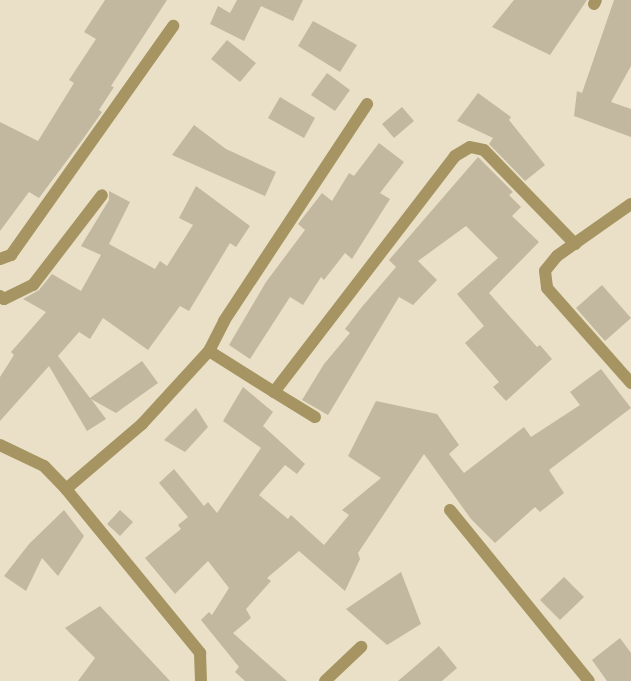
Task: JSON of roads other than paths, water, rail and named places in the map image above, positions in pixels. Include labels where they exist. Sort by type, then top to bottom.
[{"type":"street","points":[[0,259],[11,255],[172,26]]},
{"type":"street","points":[[66,489],[142,424],[209,351],[224,321],[367,104]]},
{"type":"street","points":[[274,392],[455,156],[470,147],[484,150],[575,244]]},
{"type":"street","points":[[0,296],[4,299],[33,285],[102,195]]},
{"type":"street","points":[[631,204],[575,244],[545,271],[547,288],[631,384]]},
{"type":"street","points":[[209,351],[315,416]]},
{"type":"street","points":[[0,445],[44,466],[66,489],[200,653],[201,681]]},
{"type":"street","points":[[450,510],[588,681]]},
{"type":"street","points":[[325,681],[361,647]]}]
